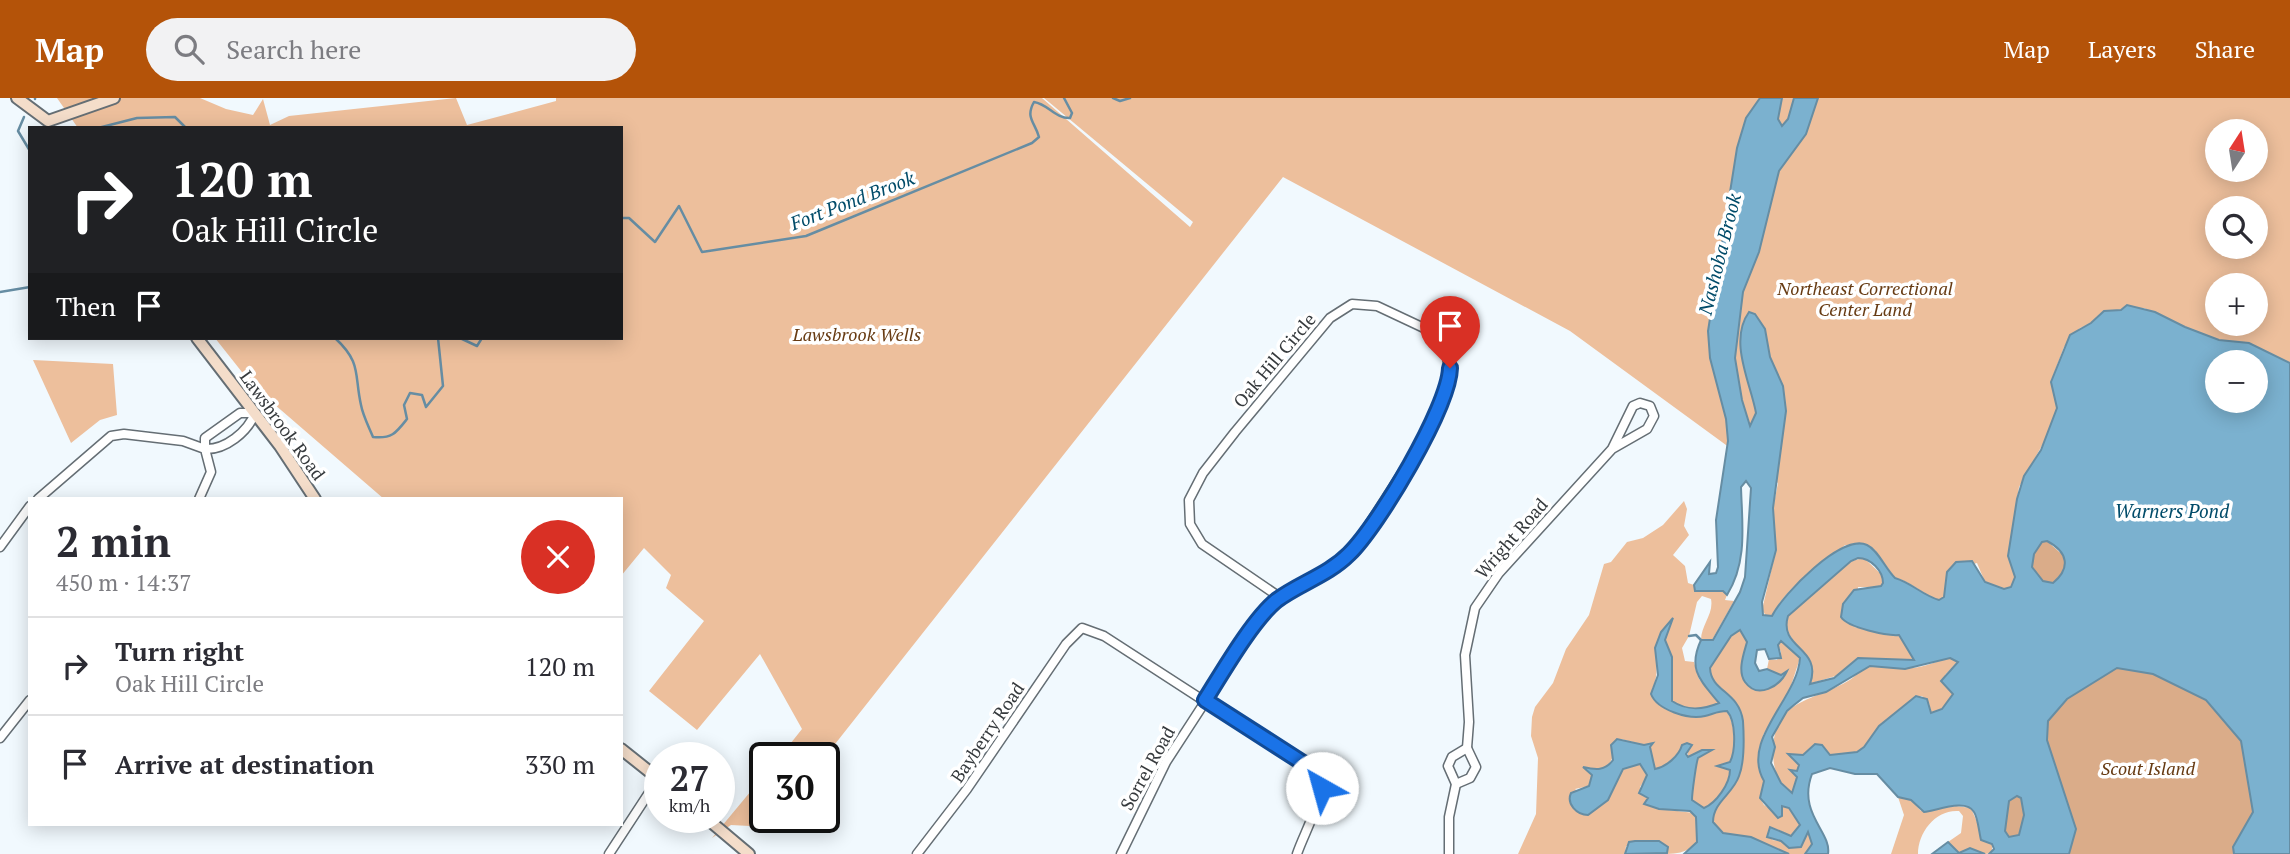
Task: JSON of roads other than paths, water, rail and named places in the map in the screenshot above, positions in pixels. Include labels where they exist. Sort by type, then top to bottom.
[{"type":"street","points":[[17,98],[50,124],[114,98]]},
{"type":"street","name":"Oak Hill Circle","points":[[1205,700],[1253,628],[1281,598],[1314,580],[1350,554],[1418,451],[1450,378],[1447,357],[1441,343],[1426,329],[1377,306],[1352,304],[1330,318],[1219,452],[1189,500],[1190,524],[1202,544],[1281,598]]},
{"type":"street","name":"Lawsbrook Road","points":[[199,340],[255,413],[314,497]]},
{"type":"street","name":"Wright Road","points":[[1449,854],[1449,817],[1457,784],[1475,771],[1475,762],[1467,748],[1469,722],[1466,643],[1475,608],[1499,573],[1612,449],[1651,424],[1654,412],[1650,406],[1640,403],[1629,411],[1612,449]]},
{"type":"street","points":[[40,497],[111,436],[124,434],[187,441],[205,449],[218,449],[250,426],[255,413],[240,413],[205,438],[205,449],[211,472],[200,497]]},
{"type":"street","points":[[0,547],[28,509]]},
{"type":"street","name":"Bayberry Road","points":[[917,854],[967,789],[1066,643],[1082,628],[1104,636],[1205,700]]},
{"type":"street","points":[[1205,700],[1314,770],[1322,780],[1318,802],[1297,854]]},
{"type":"street","name":"Sorrel Road","points":[[1121,854],[1166,762],[1205,700]]},
{"type":"street","points":[[0,738],[28,703]]},
{"type":"street","name":"Wright Road","points":[[1457,784],[1449,771],[1450,760],[1467,748]]},
{"type":"street","points":[[623,751],[644,768]]},
{"type":"street","points":[[609,854],[644,802]]},
{"type":"street","points":[[724,833],[747,852]]},
{"type":"water","name":"Warners Pond","points":[[1760,98],[1782,98],[1778,119],[1782,126],[1788,119],[1794,98],[1818,98],[1806,134],[1779,171],[1759,252],[1743,292],[1735,358],[1742,400],[1750,426],[1756,413],[1743,362],[1741,336],[1743,323],[1749,312],[1755,314],[1765,329],[1770,357],[1783,386],[1786,411],[1773,508],[1776,550],[1762,602],[1763,615],[1772,616],[1800,581],[1829,556],[1856,544],[1871,547],[1895,578],[1939,600],[1944,597],[1947,572],[1956,562],[1972,561],[1985,582],[2004,589],[2011,587],[2015,577],[2008,556],[2017,499],[2024,476],[2041,450],[2057,408],[2051,382],[2070,335],[2091,323],[2104,311],[2121,310],[2127,305],[2155,312],[2205,336],[2249,343],[2263,350],[2205,350],[2205,413],[2268,413],[2268,352],[2290,363],[2290,854],[2234,854],[2233,847],[2253,812],[2241,741],[2206,700],[2153,674],[2117,668],[2067,699],[2048,721],[2047,740],[2076,829],[2069,854],[1989,854],[1994,849],[1992,844],[1981,840],[1974,812],[1970,808],[1950,806],[1924,812],[1911,800],[1898,797],[1877,774],[1855,774],[1830,768],[1812,774],[1809,788],[1812,811],[1828,846],[1828,854],[1805,854],[1812,844],[1808,832],[1801,847],[1789,848],[1781,841],[1767,837],[1770,827],[1791,836],[1800,825],[1789,808],[1782,806],[1782,816],[1778,818],[1760,798],[1764,781],[1759,766],[1759,750],[1764,735],[1797,673],[1800,658],[1781,641],[1778,645],[1781,658],[1769,659],[1765,649],[1757,650],[1755,663],[1759,671],[1767,669],[1781,675],[1787,671],[1774,686],[1756,690],[1743,678],[1742,662],[1747,642],[1740,630],[1731,636],[1710,668],[1715,682],[1736,703],[1743,721],[1744,734],[1739,776],[1716,809],[1713,822],[1723,833],[1751,837],[1789,854],[1684,854],[1697,842],[1696,817],[1690,811],[1659,809],[1644,804],[1648,798],[1639,793],[1647,775],[1640,764],[1623,769],[1608,800],[1588,815],[1574,808],[1570,801],[1571,793],[1589,786],[1592,775],[1583,767],[1600,769],[1610,764],[1613,760],[1611,745],[1617,739],[1644,745],[1653,743],[1650,747],[1655,769],[1672,760],[1682,745],[1687,743],[1692,745],[1686,754],[1688,757],[1702,750],[1712,750],[1698,758],[1694,779],[1692,800],[1704,808],[1722,792],[1728,781],[1730,770],[1717,766],[1730,762],[1733,750],[1733,728],[1727,711],[1698,717],[1682,715],[1660,705],[1651,694],[1658,675],[1655,648],[1661,632],[1673,618],[1665,640],[1672,657],[1672,701],[1683,707],[1695,708],[1719,703],[1698,674],[1695,659],[1701,640],[1713,640],[1740,592],[1745,577],[1751,488],[1746,481],[1741,487],[1741,556],[1734,582],[1727,595],[1723,591],[1695,591],[1694,585],[1710,562],[1709,574],[1716,573],[1718,567],[1716,520],[1728,441],[1726,419],[1710,358],[1708,331],[1737,148],[1746,118]],"holes":[[[2047,541],[2059,550],[2065,561],[2063,572],[2053,583],[2043,581],[2032,567],[2034,554],[2042,542]],[[1858,558],[1872,563],[1881,574],[1883,583],[1881,586],[1854,590],[1843,604],[1841,617],[1860,628],[1899,635],[1914,660],[1858,658],[1834,678],[1810,684],[1811,662],[1789,635],[1788,616],[1851,561]],[[1950,658],[1958,662],[1941,681],[1953,694],[1942,709],[1931,713],[1927,699],[1916,696],[1879,726],[1864,747],[1857,752],[1830,755],[1822,745],[1815,744],[1803,755],[1788,754],[1799,765],[1797,771],[1790,770],[1797,777],[1792,793],[1781,783],[1771,763],[1775,747],[1772,737],[1787,711],[1803,698],[1826,692],[1870,666],[1905,669]],[[2017,796],[2021,798],[2024,815],[2019,835],[2009,837],[2005,831],[2009,801]]]},
{"type":"water","points":[[1659,841],[1668,847],[1667,853],[1625,854],[1629,842]]},
{"type":"water","points":[[1948,842],[1959,853],[1970,848],[1985,854],[1932,854]]},
{"type":"waterway","name":"Fort Pond Brook","points":[[623,218],[629,218],[655,242],[679,206],[702,252],[806,236],[1032,143],[1039,137],[1030,112],[1034,102],[1060,116],[1070,118],[1072,113],[1064,98]]},
{"type":"waterway","name":"Fort Pond Brook","points":[[1113,98],[1120,101],[1130,98]]},
{"type":"waterway","points":[[24,117],[18,131],[28,148]]},
{"type":"waterway","name":"Fort Pond Brook","points":[[106,126],[137,118],[175,117],[184,126]]},
{"type":"waterway","name":"Fort Pond Brook","points":[[0,292],[28,287]]},
{"type":"waterway","name":"Fort Pond Brook","points":[[337,340],[356,369],[363,413],[373,437],[385,437],[400,428],[407,419],[404,405],[410,393],[422,395],[426,407],[443,386],[438,340]]},
{"type":"waterway","name":"Fort Pond Brook","points":[[464,340],[477,346],[481,340]]},
{"type":"waterway","points":[[1689,636],[1696,635],[1701,640]]},
{"type":"water label","name":"Nashoba Brook","points":[[1719,254]]},
{"type":"park label","name":"Northeast Correctional Center Land","points":[[1865,298]]},
{"type":"park label","name":"Lawsbrook Wells","points":[[857,334]]},
{"type":"park label","name":"Scout Island","points":[[2148,768]]}]
